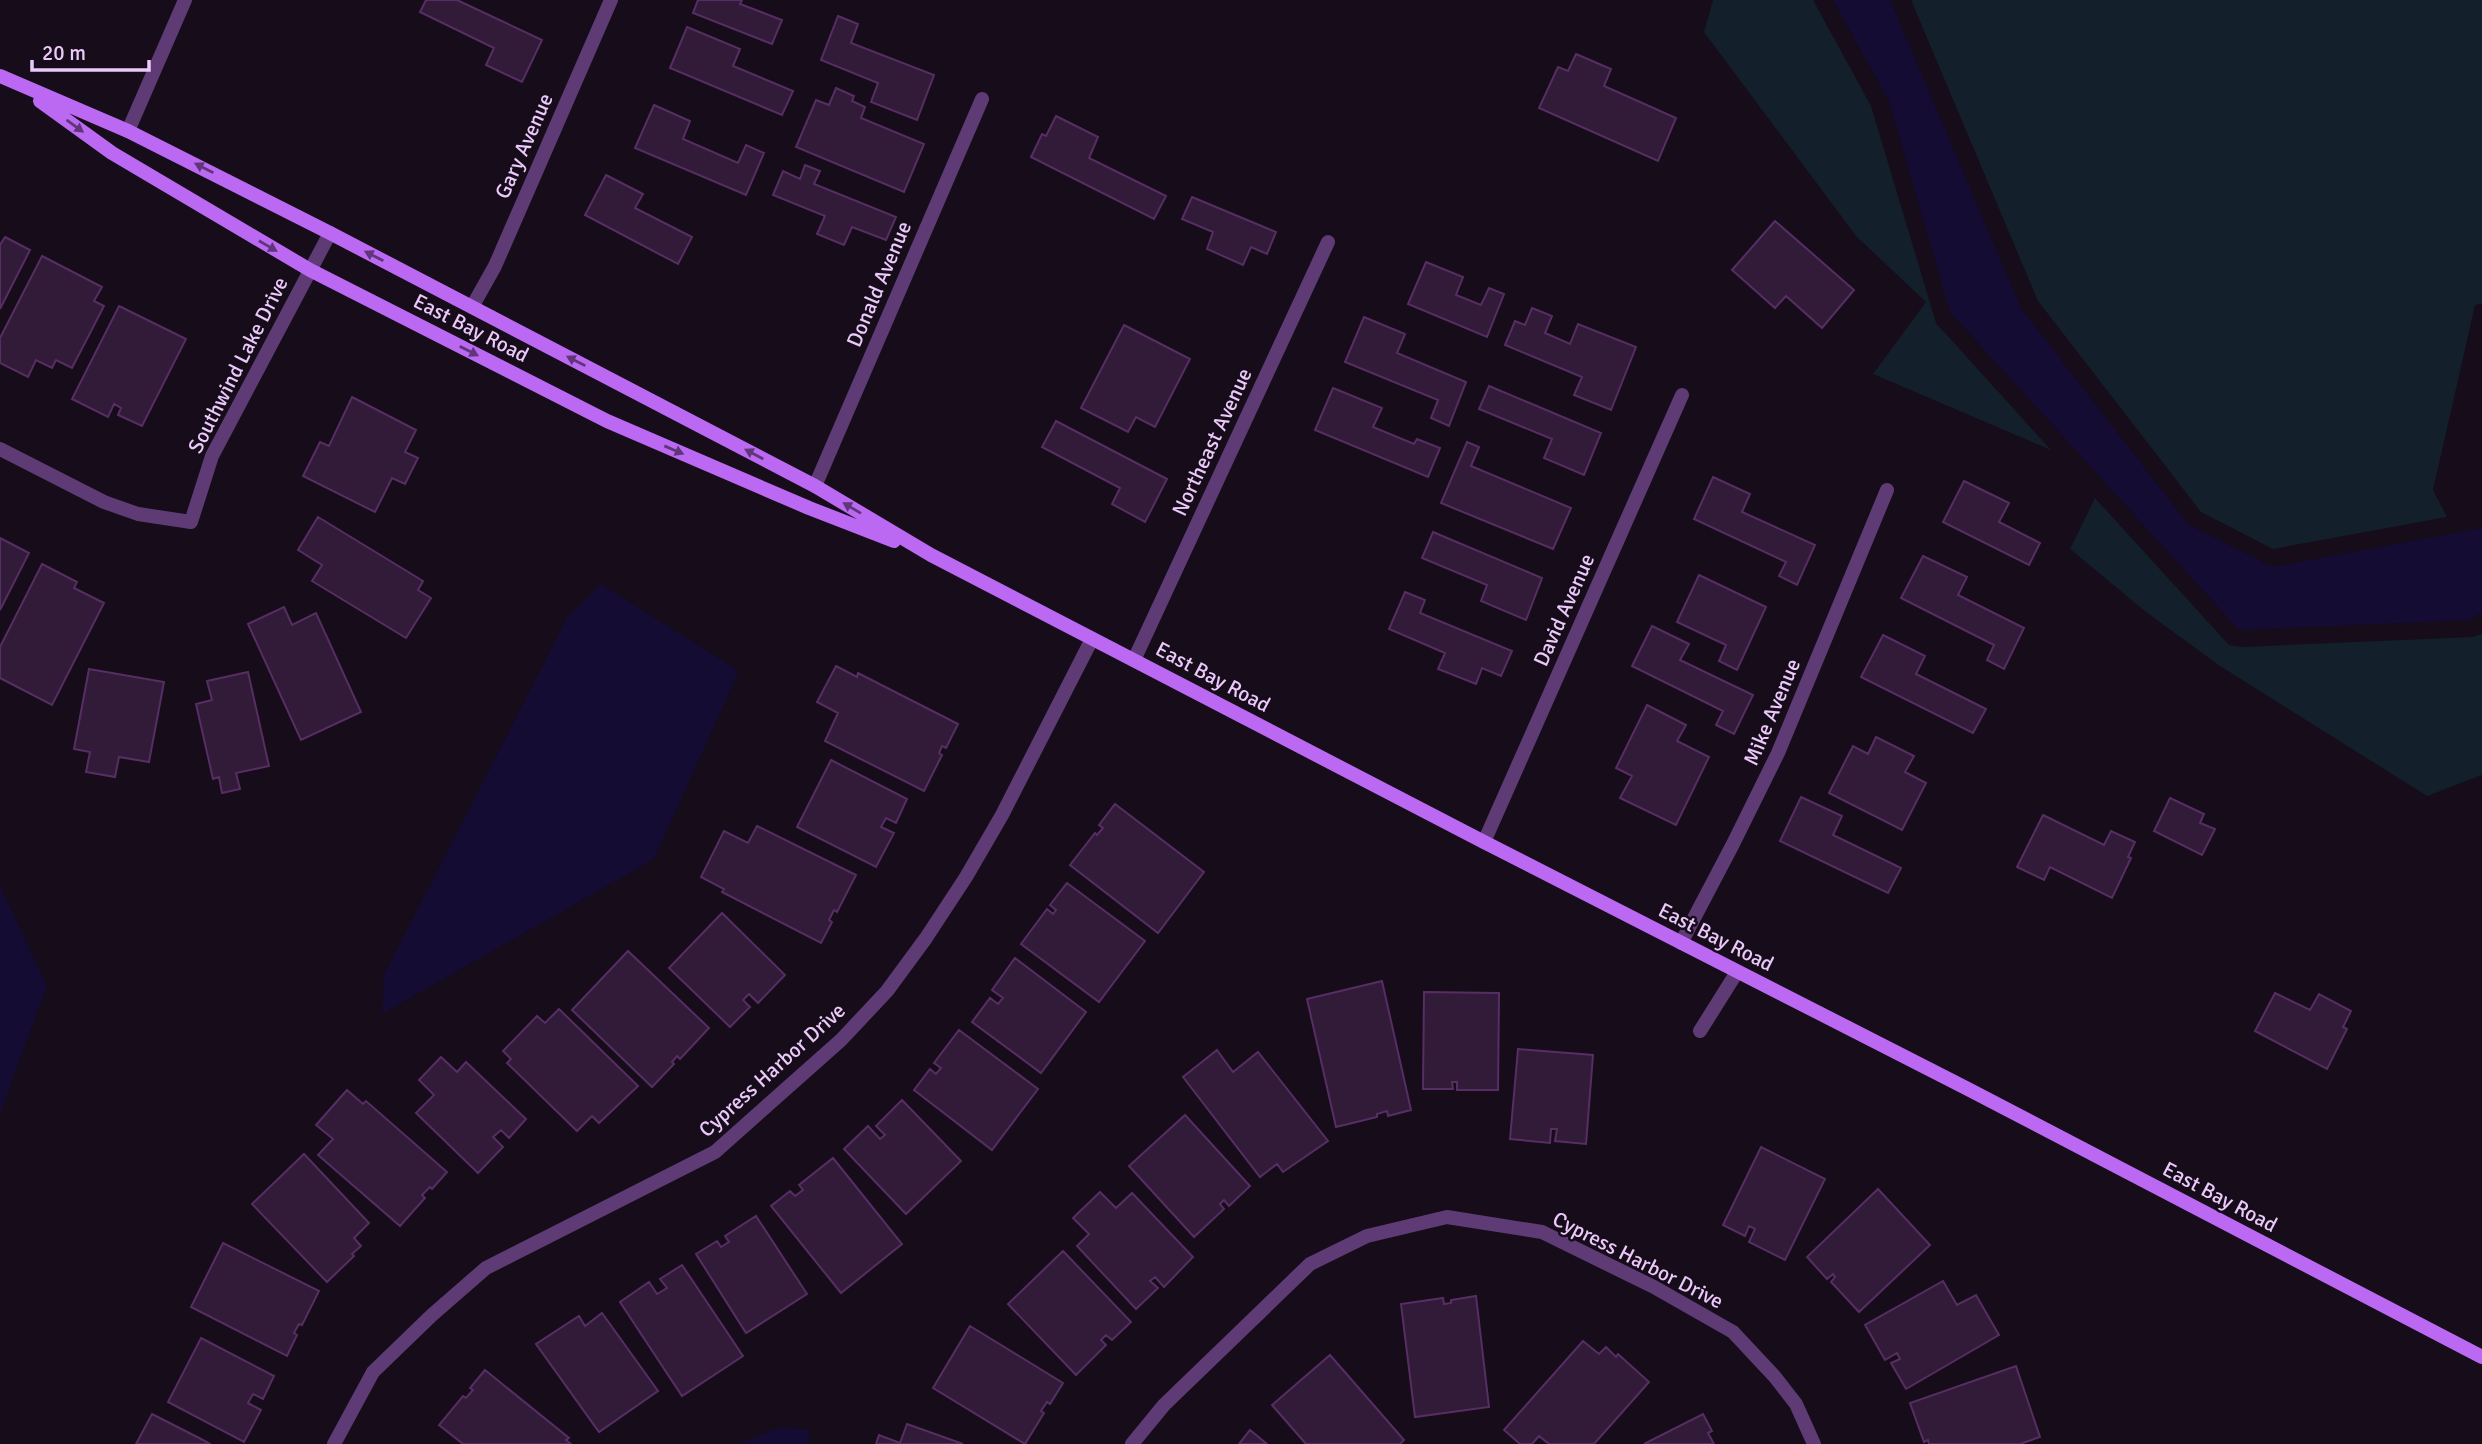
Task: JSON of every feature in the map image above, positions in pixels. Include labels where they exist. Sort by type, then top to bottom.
[{"type":"street","points":[[128,131],[186,0]]},
{"type":"street","name":"Gary Avenue","points":[[472,307],[495,266],[611,0]]},
{"type":"street","name":"East Bay Road","points":[[0,76],[128,131],[330,233],[815,486],[931,555],[2482,1357]]},
{"type":"street","name":"East Bay Road","points":[[19,86],[112,153],[310,270],[607,421],[809,508],[931,555]]},
{"type":"street","name":"Donald Avenue","points":[[815,486],[982,99]]},
{"type":"street","name":"Southwind Lake Drive","points":[[0,449],[104,502],[138,514],[191,522],[212,456],[330,233]]},
{"type":"street","name":"Northeast Avenue","points":[[1134,660],[1328,242]]},
{"type":"street","name":"David Avenue","points":[[1484,842],[1682,395]]},
{"type":"street","name":"Mike Avenue","points":[[1681,943],[1778,753],[1887,490]]},
{"type":"street","name":"Cypress Harbor Drive","points":[[334,1444],[373,1372],[486,1268],[715,1152],[850,1031],[887,991],[966,877],[1002,815],[1092,639]]},
{"type":"street","points":[[1700,1031],[1737,972]]},
{"type":"street","name":"Cypress Harbor Drive","points":[[1132,1444],[1164,1405],[1310,1264],[1367,1236],[1447,1217],[1542,1233],[1654,1287],[1733,1332],[1796,1404],[1814,1444]]},
{"type":"shaded area","points":[[1713,0],[1813,0],[1871,106],[1936,323],[2051,450],[1873,374],[1926,302],[1856,236],[1704,32]]},
{"type":"shaded area","points":[[1833,0],[1890,0],[2021,308],[2188,524],[2272,567],[2482,528],[2482,612],[2469,620],[2239,630],[1950,312],[1889,101]]},
{"type":"shaded area","points":[[1911,0],[2482,0],[2482,304],[2475,305],[2433,490],[2447,517],[2273,549],[2201,512],[2038,301]]},
{"type":"shaded area","points":[[2095,498],[2229,645],[2242,647],[2472,637],[2482,634],[2482,775],[2427,796],[2220,666],[2146,612],[2070,549]]},
{"type":"shaded area","points":[[601,584],[739,671],[654,859],[382,1014],[384,975],[567,618]]},
{"type":"shaded area","points":[[0,886],[47,986],[0,1114]]},
{"type":"shaded area","points":[[780,1427],[810,1430],[808,1444],[739,1444]]},
{"type":"building","points":[[426,0],[457,0],[542,40],[522,82],[486,65],[494,48],[420,12]]},
{"type":"building","points":[[698,0],[742,0],[740,4],[782,20],[772,44],[693,13]]},
{"type":"building","points":[[838,16],[858,24],[851,43],[934,75],[917,120],[871,102],[878,83],[821,60]]},
{"type":"building","points":[[687,27],[740,49],[733,66],[793,91],[782,115],[670,68]]},
{"type":"building","points":[[1576,54],[1611,69],[1604,86],[1676,118],[1658,161],[1539,108],[1558,67],[1568,71]]},
{"type":"building","points":[[836,88],[854,96],[852,101],[865,107],[861,118],[924,144],[904,192],[796,147],[816,100],[829,105]]},
{"type":"building","points":[[654,105],[690,121],[683,139],[738,163],[746,145],[764,153],[746,195],[635,148]]},
{"type":"building","points":[[1056,116],[1098,137],[1089,158],[1166,196],[1154,219],[1031,157],[1042,134],[1046,136]]},
{"type":"building","points":[[805,165],[820,171],[814,184],[896,217],[886,240],[852,227],[844,245],[817,234],[825,216],[773,195],[783,171],[800,179]]},
{"type":"building","points":[[606,175],[643,194],[635,208],[692,237],[678,264],[585,215]]},
{"type":"building","points":[[1192,197],[1276,232],[1267,254],[1251,247],[1243,265],[1207,249],[1213,232],[1182,219]]},
{"type":"building","points":[[1775,221],[1854,290],[1822,328],[1786,296],[1775,308],[1732,270]]},
{"type":"building","points":[[5,237],[30,250],[0,309],[0,245]]},
{"type":"building","points":[[42,256],[102,287],[94,301],[104,306],[72,368],[56,360],[52,368],[36,360],[28,377],[0,363],[0,338]]},
{"type":"building","points":[[1426,262],[1463,277],[1456,295],[1481,305],[1489,288],[1504,294],[1487,337],[1408,304]]},
{"type":"building","points":[[119,306],[186,339],[142,426],[118,415],[121,408],[114,404],[108,417],[72,399]]},
{"type":"building","points":[[1532,308],[1552,316],[1545,333],[1570,344],[1578,324],[1636,347],[1611,410],[1574,395],[1582,377],[1505,345],[1515,321],[1525,325]]},
{"type":"building","points":[[1364,317],[1405,334],[1397,353],[1466,382],[1449,426],[1431,418],[1438,400],[1345,362]]},
{"type":"building","points":[[1124,325],[1190,359],[1155,427],[1136,417],[1128,432],[1081,408]]},
{"type":"building","points":[[1489,386],[1601,433],[1584,475],[1544,458],[1552,439],[1479,409]]},
{"type":"building","points":[[1333,388],[1382,408],[1373,427],[1414,444],[1417,439],[1440,448],[1428,477],[1315,430]]},
{"type":"building","points":[[352,397],[416,430],[405,452],[418,458],[405,484],[392,478],[375,512],[303,476],[320,442],[329,446]]},
{"type":"building","points":[[1056,421],[1167,479],[1145,522],[1112,504],[1120,488],[1042,447]]},
{"type":"building","points":[[1467,442],[1479,447],[1471,466],[1571,508],[1553,549],[1441,503]]},
{"type":"building","points":[[1713,477],[1750,494],[1742,512],[1815,545],[1797,585],[1779,576],[1786,562],[1694,519]]},
{"type":"building","points":[[1964,481],[2009,503],[1999,522],[2040,543],[2029,565],[1943,522]]},
{"type":"building","points":[[318,517],[423,581],[418,590],[431,598],[406,638],[312,581],[322,565],[298,550]]},
{"type":"building","points":[[1433,532],[1542,578],[1526,620],[1481,601],[1487,585],[1422,558]]},
{"type":"building","points":[[0,538],[29,553],[0,610]]},
{"type":"building","points":[[1923,556],[1967,577],[1958,595],[2024,628],[2004,669],[1987,660],[1994,645],[1901,598]]},
{"type":"building","points":[[42,564],[77,582],[74,588],[104,603],[52,705],[0,678],[0,647]]},
{"type":"building","points":[[1699,575],[1766,607],[1737,670],[1719,661],[1726,645],[1677,622]]},
{"type":"building","points":[[1405,592],[1425,600],[1420,613],[1512,651],[1501,676],[1482,668],[1476,684],[1438,669],[1445,653],[1389,629]]},
{"type":"building","points":[[284,607],[292,625],[316,613],[361,712],[301,740],[248,624]]},
{"type":"building","points":[[1652,626],[1689,644],[1680,660],[1753,695],[1734,734],[1716,725],[1723,711],[1632,666]]},
{"type":"building","points":[[1883,635],[1925,656],[1916,674],[1986,709],[1973,733],[1861,677]]},
{"type":"building","points":[[836,666],[857,677],[858,673],[958,724],[946,748],[942,746],[939,753],[942,755],[924,791],[825,741],[838,713],[817,702]]},
{"type":"building","points":[[89,669],[164,682],[149,762],[119,757],[115,777],[86,772],[90,752],[74,749]]},
{"type":"building","points":[[248,672],[269,766],[236,773],[240,789],[222,793],[219,777],[213,779],[196,704],[212,700],[207,681]]},
{"type":"building","points":[[1647,705],[1686,725],[1677,741],[1709,757],[1676,825],[1620,798],[1632,776],[1616,768]]},
{"type":"building","points":[[1876,737],[1914,756],[1905,772],[1926,783],[1902,830],[1829,793],[1853,746],[1868,754]]},
{"type":"building","points":[[831,760],[907,799],[896,823],[886,818],[881,827],[894,833],[876,867],[797,827]]},
{"type":"building","points":[[1801,797],[1842,816],[1833,835],[1901,868],[1888,893],[1780,841]]},
{"type":"building","points":[[2170,798],[2204,814],[2200,823],[2215,829],[2202,855],[2154,831]]},
{"type":"building","points":[[1115,804],[1204,872],[1158,933],[1070,865],[1095,833],[1097,835],[1103,828],[1099,825]]},
{"type":"building","points":[[2043,815],[2104,845],[2111,831],[2135,842],[2128,857],[2131,858],[2112,898],[2050,867],[2044,880],[2017,867]]},
{"type":"building","points":[[757,826],[856,875],[837,912],[834,910],[829,920],[832,922],[821,943],[722,892],[724,889],[701,877],[724,831],[748,843]]},
{"type":"building","points":[[1067,883],[1145,941],[1099,1002],[1021,944],[1047,909],[1053,914],[1056,910],[1050,905]]},
{"type":"building","points":[[722,913],[785,975],[758,1003],[749,994],[743,1000],[750,1007],[730,1027],[669,968]]},
{"type":"building","points":[[628,951],[709,1028],[680,1059],[677,1056],[672,1062],[674,1064],[652,1087],[572,1010]]},
{"type":"building","points":[[1015,958],[1086,1012],[1041,1073],[972,1022],[990,998],[998,1004],[1003,998],[992,990]]},
{"type":"building","points":[[1382,981],[1411,1110],[1388,1116],[1387,1111],[1377,1114],[1377,1117],[1336,1127],[1307,999]]},
{"type":"building","points":[[1424,992],[1499,993],[1498,1090],[1457,1090],[1457,1082],[1452,1082],[1453,1089],[1423,1089]]},
{"type":"building","points":[[2275,993],[2310,1010],[2319,994],[2351,1011],[2343,1027],[2347,1029],[2327,1069],[2255,1031]]},
{"type":"building","points":[[559,1009],[638,1086],[599,1123],[592,1116],[577,1131],[507,1063],[511,1059],[503,1051],[537,1016],[545,1023]]},
{"type":"building","points":[[959,1030],[1038,1089],[992,1150],[914,1090],[930,1069],[936,1074],[941,1068],[934,1063]]},
{"type":"building","points":[[1518,1049],[1593,1055],[1586,1144],[1555,1141],[1557,1129],[1551,1129],[1550,1143],[1510,1139]]},
{"type":"building","points":[[1217,1050],[1233,1072],[1258,1052],[1328,1141],[1283,1172],[1277,1164],[1260,1177],[1183,1077]]},
{"type":"building","points":[[441,1057],[457,1072],[466,1062],[526,1119],[509,1138],[501,1130],[493,1137],[503,1147],[478,1173],[416,1113],[434,1095],[419,1080]]},
{"type":"building","points":[[347,1090],[363,1104],[366,1101],[447,1172],[432,1189],[430,1187],[422,1195],[425,1198],[400,1226],[318,1155],[333,1139],[316,1125]]},
{"type":"building","points":[[902,1100],[961,1161],[906,1214],[844,1149],[868,1126],[880,1139],[885,1135],[876,1126]]},
{"type":"building","points":[[1185,1115],[1250,1186],[1229,1206],[1224,1200],[1220,1204],[1224,1209],[1194,1237],[1129,1166]]},
{"type":"building","points":[[1761,1147],[1825,1179],[1785,1260],[1749,1242],[1755,1229],[1749,1226],[1745,1236],[1723,1225]]},
{"type":"building","points":[[304,1154],[369,1223],[354,1238],[361,1246],[352,1254],[354,1256],[327,1282],[252,1204]]},
{"type":"building","points":[[833,1158],[902,1244],[841,1293],[771,1206],[790,1191],[795,1196],[803,1190],[799,1185]]},
{"type":"building","points":[[1878,1189],[1930,1245],[1859,1312],[1831,1282],[1835,1277],[1833,1274],[1827,1279],[1807,1257]]},
{"type":"building","points":[[1100,1192],[1116,1208],[1132,1193],[1193,1257],[1164,1287],[1155,1277],[1150,1281],[1158,1288],[1136,1309],[1077,1246],[1089,1234],[1073,1218]]},
{"type":"building","points":[[756,1216],[807,1294],[746,1333],[696,1254],[717,1241],[721,1247],[729,1242],[725,1236]]},
{"type":"building","points":[[223,1243],[319,1291],[302,1325],[299,1324],[294,1333],[297,1335],[287,1356],[191,1307]]},
{"type":"building","points":[[1063,1251],[1131,1322],[1112,1340],[1106,1335],[1101,1340],[1106,1345],[1076,1375],[1008,1304]]},
{"type":"building","points":[[682,1265],[743,1356],[682,1396],[620,1302],[649,1282],[657,1294],[667,1288],[660,1279]]},
{"type":"building","points":[[1943,1281],[1957,1305],[1976,1295],[1999,1335],[1906,1389],[1891,1363],[1900,1359],[1897,1353],[1885,1360],[1865,1325]]},
{"type":"building","points":[[1476,1296],[1489,1407],[1415,1417],[1401,1304],[1443,1298],[1444,1304],[1451,1303],[1451,1300]]},
{"type":"building","points":[[602,1313],[658,1391],[599,1432],[536,1344],[579,1316],[585,1326]]},
{"type":"building","points":[[970,1326],[1063,1383],[1050,1404],[1047,1402],[1041,1411],[1044,1413],[1025,1444],[933,1388]]},
{"type":"building","points":[[201,1338],[274,1376],[263,1399],[253,1394],[248,1403],[261,1410],[244,1442],[168,1402]]},
{"type":"building","points":[[1583,1341],[1599,1354],[1606,1347],[1616,1357],[1618,1354],[1649,1382],[1594,1444],[1549,1444],[1539,1436],[1532,1444],[1520,1444],[1504,1430]]},
{"type":"building","points":[[1330,1355],[1404,1440],[1400,1444],[1306,1444],[1272,1405]]},
{"type":"building","points":[[2016,1366],[2040,1437],[2020,1444],[1924,1442],[1910,1403]]},
{"type":"building","points":[[485,1370],[569,1438],[566,1440],[571,1444],[463,1444],[439,1425],[463,1396],[466,1398],[473,1390],[470,1388]]},
{"type":"building","points":[[152,1414],[203,1440],[210,1444],[136,1444]]},
{"type":"building","points":[[1703,1414],[1712,1431],[1708,1433],[1714,1444],[1644,1444]]},
{"type":"building","points":[[907,1424],[963,1444],[876,1444],[879,1435],[900,1443]]},
{"type":"building","points":[[1250,1430],[1267,1444],[1239,1444]]}]
